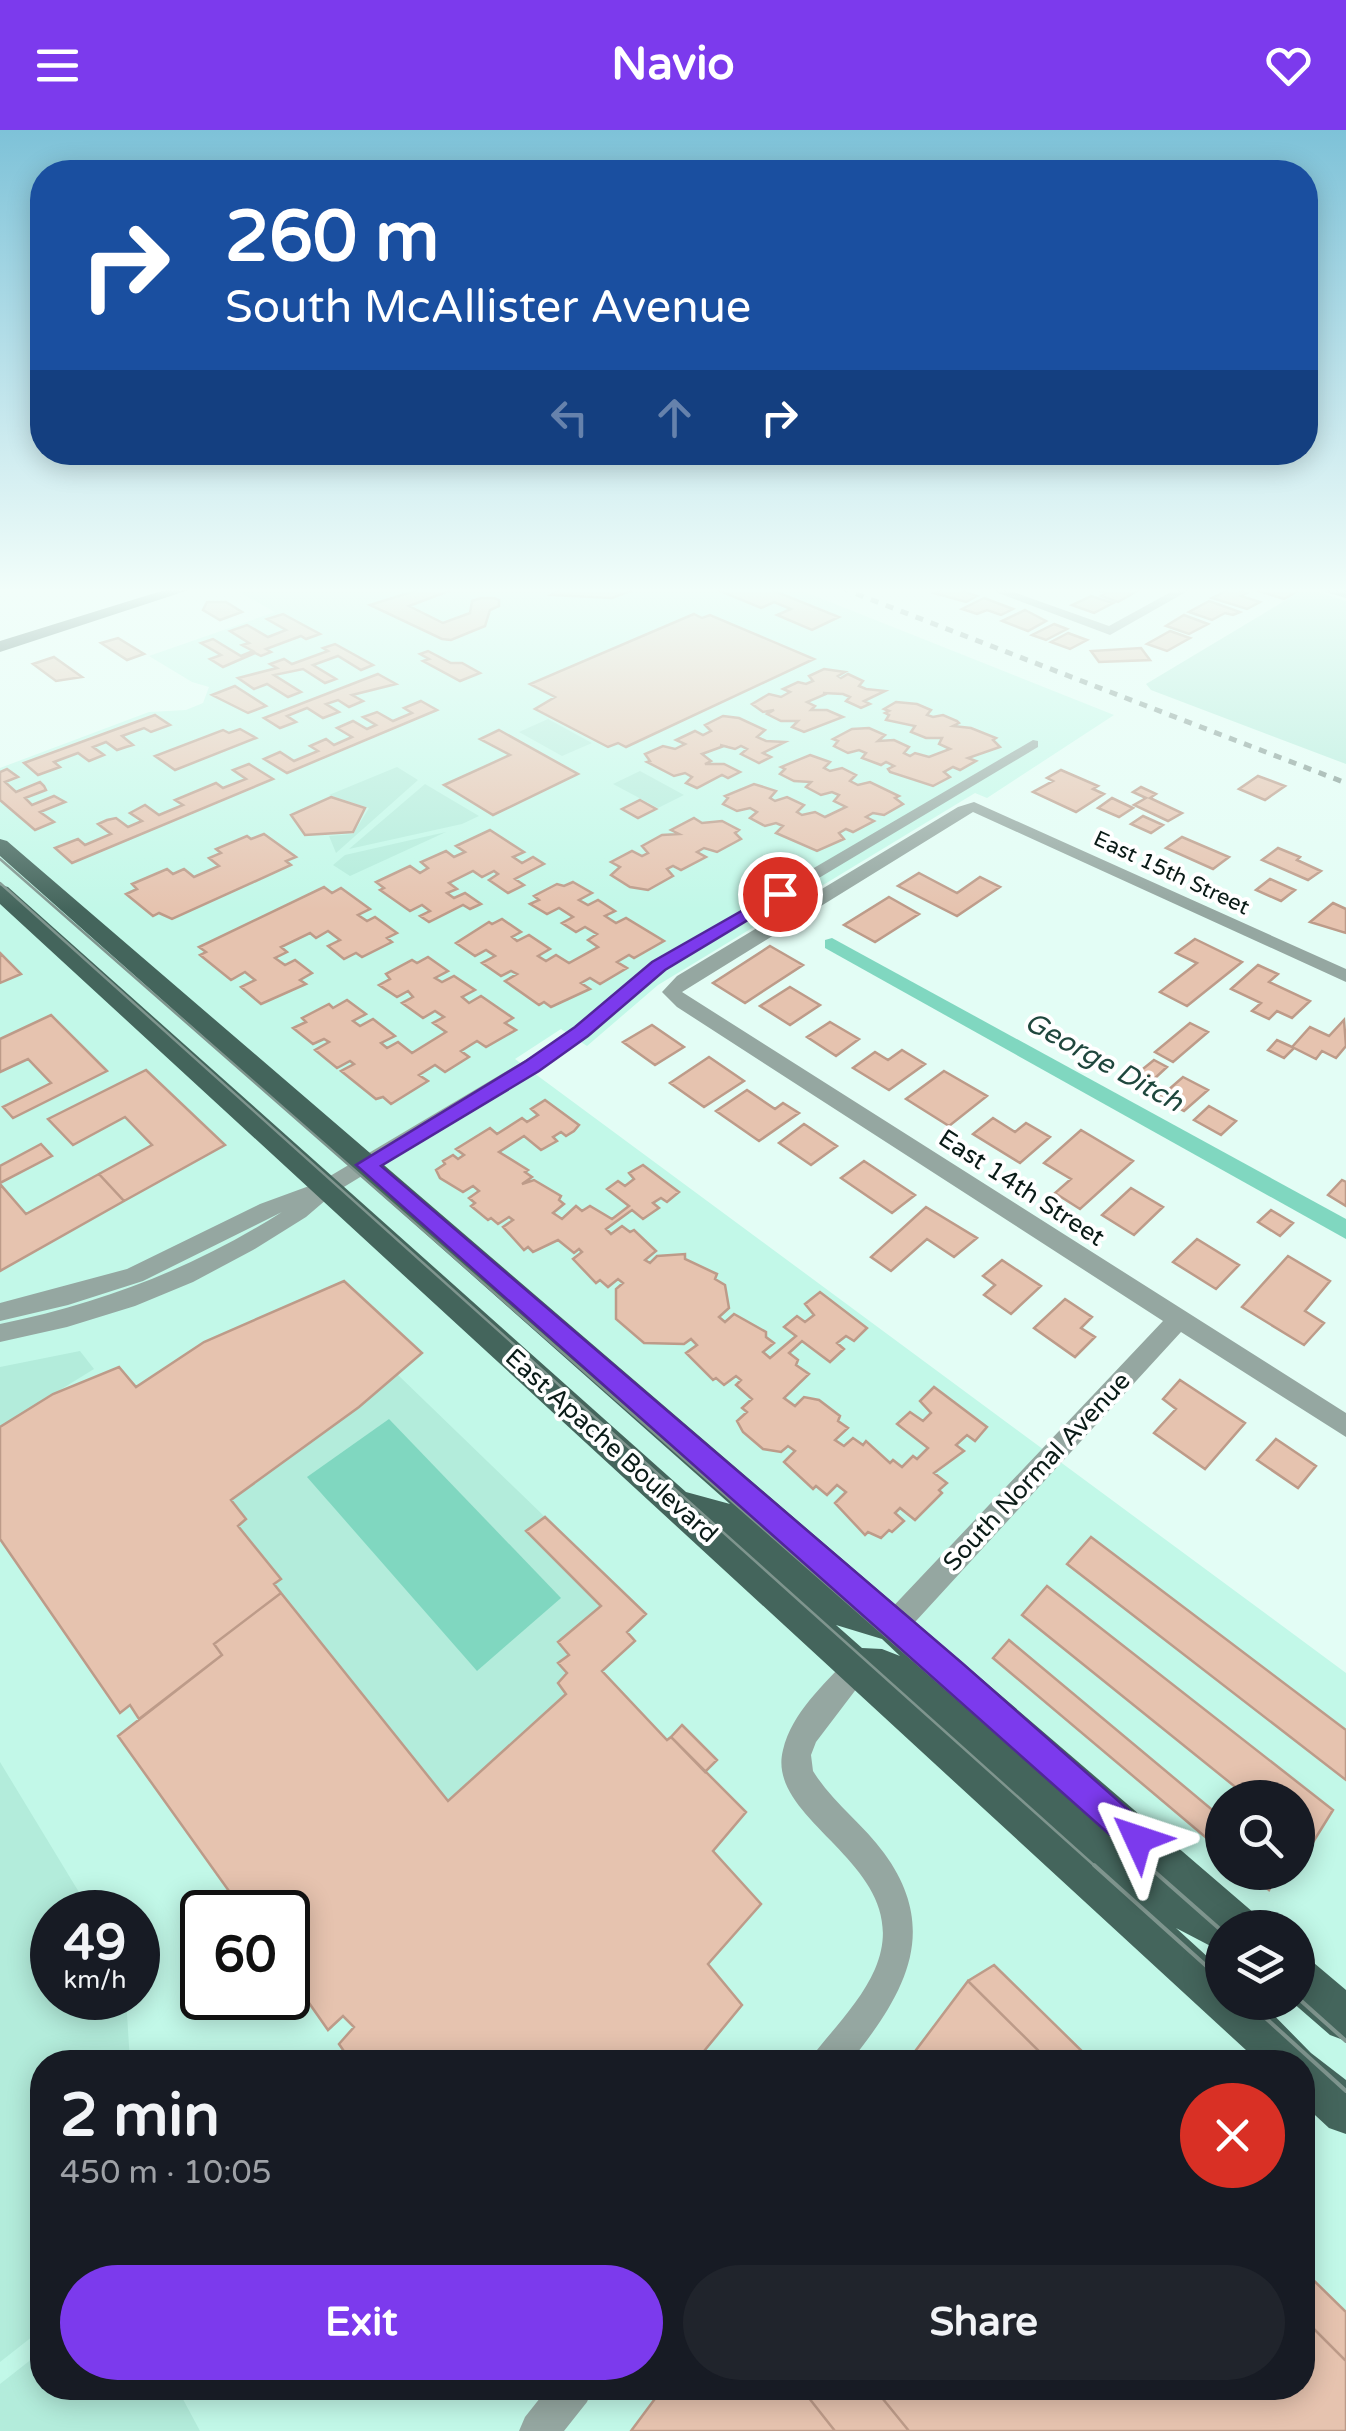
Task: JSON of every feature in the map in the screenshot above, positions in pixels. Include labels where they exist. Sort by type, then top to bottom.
[{"type":"main road","name":"East Apache Boulevard","points":[[0,845],[1219,1910]]},
{"type":"main road","name":"East Apache Boulevard","points":[[0,892],[1205,1983]]},
{"type":"main road","points":[[680,1506],[694,1506],[736,1525],[829,1606],[852,1618],[894,1624]]},
{"type":"main road","points":[[860,1667],[871,1664],[891,1669],[915,1684],[1147,1889],[1205,1921]]},
{"type":"main road","points":[[1315,1993],[1346,2019]]},
{"type":"main road","name":"East Apache Boulevard","points":[[1246,2020],[1279,2050]]},
{"type":"main road","points":[[1315,2084],[1346,2111]]},
{"type":"street","points":[[0,1334],[100,1311],[158,1290],[304,1210],[328,1188],[564,1046],[658,966],[1033,744]]},
{"type":"street","name":"East 15th Street","points":[[671,992],[698,971],[963,810],[980,808],[1346,976]]},
{"type":"street","name":"East 14th Street","points":[[671,992],[683,1004],[1346,1426]]},
{"type":"street","points":[[0,1312],[77,1294],[147,1270],[290,1197],[328,1188]]},
{"type":"street","name":"South Normal Avenue","points":[[894,1624],[1178,1320]]},
{"type":"street","points":[[837,2050],[886,1984],[896,1957],[899,1920],[868,1854],[808,1794],[798,1778],[796,1755],[809,1730],[860,1667]]},
{"type":"street","points":[[539,2431],[564,2400]]},
{"type":"shaded area","points":[[206,695],[1065,695],[1114,715],[987,798],[975,793],[658,985],[587,1046],[561,1029],[515,1059],[1346,1673],[1346,2431],[0,2431],[0,768],[149,712],[186,710],[203,703]]},
{"type":"shaded area","points":[[1165,695],[1346,695],[1346,764]]},
{"type":"shaded area","points":[[548,719],[592,743],[562,756],[519,732]]},
{"type":"shaded area","points":[[397,767],[418,780],[336,853],[329,836],[353,834],[369,808],[329,795]]},
{"type":"shaded area","points":[[640,771],[684,795],[658,808],[613,784]]},
{"type":"shaded area","points":[[425,784],[479,816],[462,824],[349,849]]},
{"type":"shaded area","points":[[446,832],[350,876],[333,865],[345,855]]},
{"type":"shaded area","points":[[80,1351],[94,1369],[0,1427],[0,1367]]},
{"type":"shaded area","points":[[397,1374],[545,1517],[527,1532],[601,1606],[558,1642],[569,1655],[559,1663],[567,1673],[559,1683],[566,1694],[448,1801],[274,1584],[281,1578],[238,1526],[246,1519],[231,1500],[359,1407]]},
{"type":"shaded area","points":[[389,1419],[561,1598],[477,1671],[307,1477]]},
{"type":"shaded area","points":[[0,1762],[78,1890],[30,1890],[30,2020],[127,2020],[129,2050],[30,2050],[30,2338],[0,2362]]},
{"type":"shaded area","points":[[30,2360],[30,2400],[183,2400],[200,2431],[0,2431],[0,2384]]},
{"type":"building","points":[[213,695],[250,695],[266,706],[248,713]]},
{"type":"building","points":[[323,695],[353,695],[363,701],[349,707],[338,700],[326,704],[339,712],[323,718],[307,708],[287,716],[296,722],[280,728],[264,718]]},
{"type":"building","points":[[552,695],[736,695],[626,747],[618,743],[608,747],[535,709],[555,697]]},
{"type":"building","points":[[767,695],[823,695],[807,702],[815,706],[811,710],[827,710],[843,717],[804,732],[792,727],[798,721],[781,721],[767,714],[774,710],[763,712],[752,704]]},
{"type":"building","points":[[846,695],[876,695],[864,701],[870,704],[861,708],[846,701],[850,697]]},
{"type":"building","points":[[421,701],[437,710],[287,773],[264,759],[280,752],[294,761],[318,751],[310,746],[326,739],[334,745],[352,737],[337,728],[353,721],[367,729],[376,725],[363,717],[377,712],[393,721],[412,713],[404,708]]},
{"type":"building","points":[[896,702],[917,704],[931,710],[927,715],[943,715],[957,721],[953,726],[996,738],[993,740],[1000,747],[968,758],[976,761],[960,770],[953,767],[944,772],[950,777],[933,786],[890,772],[888,769],[894,766],[862,758],[866,753],[859,750],[848,753],[834,746],[838,741],[833,739],[852,729],[869,728],[885,735],[878,741],[894,740],[909,747],[904,753],[910,756],[915,753],[929,757],[950,749],[939,744],[942,738],[926,738],[911,732],[915,726],[886,720],[889,715],[885,713],[889,711],[884,709]]},
{"type":"building","points":[[155,715],[170,725],[122,736],[133,745],[117,750],[106,742],[93,747],[104,755],[89,761],[78,753],[54,762],[60,767],[38,775],[24,763]]},
{"type":"building","points":[[723,716],[739,718],[765,730],[757,737],[766,741],[785,742],[763,753],[771,757],[759,763],[741,754],[747,749],[741,746],[724,746],[702,754],[711,761],[705,764],[724,764],[740,772],[728,778],[722,775],[697,788],[686,783],[692,777],[685,773],[674,776],[647,762],[650,761],[645,754],[663,746],[675,749],[685,744],[676,740],[695,731],[703,735],[711,731],[705,725]]},
{"type":"building","points":[[240,729],[256,738],[175,770],[155,756],[223,730],[229,733]]},
{"type":"building","points":[[499,730],[578,774],[493,815],[444,785],[510,755],[480,739]]},
{"type":"building","points":[[810,755],[830,762],[824,768],[830,771],[842,768],[856,775],[850,781],[858,785],[870,782],[899,796],[895,798],[903,804],[884,815],[873,813],[866,817],[874,821],[853,832],[846,829],[839,833],[844,839],[817,851],[776,833],[783,826],[765,826],[750,818],[757,812],[750,808],[737,811],[723,804],[728,798],[725,796],[754,784],[776,791],[770,798],[775,801],[787,797],[804,805],[797,812],[802,815],[815,812],[825,817],[846,807],[834,801],[839,795],[821,795],[806,787],[811,782],[794,781],[780,774],[785,769],[781,767]]},
{"type":"building","points":[[249,764],[273,779],[72,863],[55,848],[78,839],[85,845],[111,834],[98,824],[107,820],[116,818],[128,827],[142,821],[130,813],[145,805],[159,815],[183,805],[175,800],[216,783],[223,788],[246,779],[233,770]]},
{"type":"building","points":[[7,769],[18,777],[5,782],[16,792],[40,782],[44,786],[46,790],[25,798],[32,805],[54,796],[65,802],[40,812],[54,822],[35,830],[0,800],[0,772]]},
{"type":"building","points":[[1061,770],[1098,786],[1093,789],[1104,794],[1076,812],[1033,792],[1053,781],[1047,778]]},
{"type":"building","points":[[1258,776],[1285,786],[1265,800],[1239,789]]},
{"type":"building","points":[[1141,787],[1156,794],[1150,798],[1182,813],[1168,821],[1134,805],[1146,798],[1133,792]]},
{"type":"building","points":[[331,797],[365,808],[353,832],[305,835],[291,815]]},
{"type":"building","points":[[1112,798],[1133,808],[1119,817],[1098,808]]},
{"type":"building","points":[[640,800],[656,809],[638,818],[622,809]]},
{"type":"building","points":[[1143,816],[1163,825],[1151,833],[1131,824]]},
{"type":"building","points":[[694,818],[702,823],[722,821],[739,830],[735,833],[741,839],[717,852],[704,848],[697,852],[706,857],[681,870],[673,866],[667,869],[673,876],[648,890],[630,887],[611,875],[620,867],[611,862],[632,851],[642,856],[648,853],[642,846],[662,835],[679,834],[671,830]]},
{"type":"building","points":[[490,830],[524,852],[513,857],[522,863],[533,857],[544,864],[515,879],[524,885],[508,893],[489,880],[498,874],[494,871],[482,877],[473,871],[449,883],[457,889],[447,893],[454,898],[465,893],[481,904],[470,909],[463,905],[429,922],[420,916],[430,911],[422,905],[410,911],[380,890],[384,888],[376,882],[410,866],[420,873],[428,868],[421,862],[446,851],[454,857],[465,852],[456,846]]},
{"type":"building","points":[[264,834],[296,857],[286,861],[291,865],[172,919],[159,913],[153,916],[126,894],[137,889],[132,884],[167,869],[173,874],[184,869],[194,877],[219,866],[209,858],[221,853],[216,849],[247,836],[251,839]]},
{"type":"building","points":[[1182,837],[1229,857],[1213,869],[1166,848]]},
{"type":"building","points":[[1278,848],[1321,871],[1308,880],[1262,860]]},
{"type":"building","points":[[919,873],[957,893],[980,877],[1000,887],[957,916],[898,886]]},
{"type":"building","points":[[1270,879],[1295,890],[1281,901],[1256,890]]},
{"type":"building","points":[[573,882],[592,893],[579,900],[588,905],[598,900],[615,911],[605,916],[616,923],[626,918],[664,941],[634,958],[629,955],[617,962],[627,968],[600,984],[590,978],[581,983],[590,989],[551,1007],[544,1002],[539,1005],[505,981],[517,974],[511,971],[501,976],[482,963],[495,956],[486,950],[475,956],[456,943],[489,922],[502,919],[521,932],[512,937],[517,941],[529,935],[550,949],[538,956],[546,961],[556,955],[569,963],[598,947],[588,940],[597,934],[585,927],[576,932],[562,923],[573,917],[559,908],[547,914],[530,904],[539,900],[534,896],[557,884]]},
{"type":"building","points":[[324,887],[332,893],[341,888],[370,909],[358,915],[367,921],[375,917],[397,933],[387,938],[392,942],[362,957],[356,953],[344,959],[328,946],[340,940],[328,931],[316,938],[310,933],[281,947],[287,952],[275,958],[285,965],[295,960],[312,973],[300,980],[306,984],[261,1004],[241,987],[255,980],[245,972],[231,980],[200,955],[206,952],[199,947]]},
{"type":"building","points":[[889,897],[919,914],[875,942],[844,925]]},
{"type":"building","points":[[1333,903],[1346,909],[1346,933],[1310,922]]},
{"type":"building","points":[[1195,939],[1242,962],[1187,1006],[1160,992],[1197,963],[1176,953]]},
{"type":"building","points":[[770,946],[803,965],[745,1003],[713,983]]},
{"type":"building","points":[[0,953],[21,974],[0,983]]},
{"type":"building","points":[[428,957],[448,971],[435,978],[442,982],[454,976],[475,990],[462,997],[469,1003],[481,996],[513,1018],[505,1023],[516,1030],[486,1047],[477,1041],[461,1051],[469,1057],[445,1072],[435,1065],[419,1075],[428,1081],[391,1104],[383,1097],[376,1099],[341,1071],[354,1064],[350,1061],[337,1068],[315,1050],[329,1042],[324,1039],[313,1044],[293,1028],[306,1022],[302,1018],[329,1004],[333,1008],[347,1000],[366,1014],[353,1021],[360,1026],[373,1019],[395,1036],[381,1043],[387,1048],[398,1042],[412,1053],[446,1032],[433,1023],[444,1017],[435,1011],[423,1018],[402,1003],[413,997],[408,991],[397,997],[379,985],[390,979],[386,974],[412,960],[417,963]]},
{"type":"building","points":[[1258,965],[1278,974],[1269,982],[1310,1001],[1292,1018],[1277,1011],[1269,1019],[1252,1011],[1261,1003],[1231,989]]},
{"type":"building","points":[[790,987],[820,1005],[790,1025],[760,1006]]},
{"type":"building","points":[[51,1015],[107,1071],[13,1118],[3,1107],[51,1083],[28,1059],[0,1072],[0,1039]]},
{"type":"building","points":[[1344,1020],[1346,1046],[1336,1058],[1322,1051],[1316,1059],[1294,1048],[1284,1058],[1268,1050],[1277,1040],[1292,1047],[1310,1027],[1329,1036]]},
{"type":"building","points":[[830,1022],[859,1039],[836,1056],[807,1037]]},
{"type":"building","points":[[1190,1023],[1208,1032],[1173,1062],[1155,1052]]},
{"type":"building","points":[[652,1025],[684,1047],[655,1065],[623,1042]]},
{"type":"building","points":[[902,1050],[925,1064],[889,1090],[853,1068],[875,1052],[888,1060]]},
{"type":"building","points":[[709,1057],[744,1081],[704,1107],[670,1083]]},
{"type":"building","points":[[1154,1060],[1167,1067],[1153,1080],[1139,1072]]},
{"type":"building","points":[[146,1070],[225,1145],[124,1201],[99,1174],[152,1145],[125,1117],[73,1145],[48,1119]]},
{"type":"building","points":[[944,1071],[987,1096],[949,1126],[906,1099]]},
{"type":"building","points":[[1183,1077],[1208,1090],[1184,1111],[1159,1098]]},
{"type":"building","points":[[747,1090],[775,1109],[783,1103],[799,1113],[759,1141],[716,1111]]},
{"type":"building","points":[[545,1100],[579,1125],[574,1131],[566,1136],[561,1132],[553,1137],[557,1141],[541,1150],[524,1136],[499,1152],[528,1170],[525,1172],[532,1177],[522,1184],[534,1180],[561,1196],[559,1200],[564,1204],[553,1213],[562,1219],[576,1206],[582,1211],[590,1206],[612,1219],[629,1206],[607,1189],[618,1181],[625,1186],[634,1179],[629,1173],[643,1165],[679,1192],[667,1202],[661,1198],[653,1203],[659,1208],[643,1219],[632,1210],[606,1229],[611,1234],[622,1226],[630,1232],[634,1230],[656,1251],[645,1260],[650,1263],[657,1256],[685,1254],[685,1259],[717,1274],[715,1279],[725,1285],[729,1308],[719,1317],[725,1322],[734,1314],[766,1332],[774,1343],[763,1352],[770,1358],[796,1336],[784,1327],[797,1316],[805,1322],[814,1315],[805,1304],[820,1292],[867,1328],[854,1341],[846,1336],[837,1343],[844,1349],[830,1362],[802,1341],[789,1353],[798,1360],[796,1365],[809,1374],[784,1398],[795,1406],[804,1397],[819,1400],[840,1416],[838,1421],[848,1428],[835,1440],[844,1446],[853,1438],[863,1445],[866,1441],[890,1463],[893,1460],[902,1467],[913,1456],[917,1459],[928,1448],[897,1424],[910,1412],[923,1421],[931,1413],[920,1401],[934,1387],[987,1427],[975,1441],[967,1435],[956,1445],[964,1451],[934,1473],[947,1483],[915,1520],[900,1508],[895,1513],[904,1521],[892,1532],[889,1530],[881,1538],[868,1532],[865,1535],[835,1503],[846,1492],[837,1485],[827,1495],[816,1486],[813,1489],[784,1462],[795,1451],[788,1446],[781,1452],[763,1449],[743,1432],[737,1421],[747,1412],[742,1408],[752,1399],[736,1385],[741,1380],[736,1376],[724,1385],[716,1378],[713,1380],[686,1353],[697,1345],[691,1339],[684,1344],[644,1343],[616,1319],[616,1289],[623,1283],[618,1279],[608,1287],[600,1280],[596,1283],[573,1259],[582,1252],[579,1249],[574,1253],[558,1240],[533,1252],[528,1247],[524,1250],[503,1227],[513,1220],[509,1217],[498,1224],[488,1220],[471,1206],[475,1203],[469,1198],[479,1191],[473,1186],[463,1192],[440,1178],[436,1170],[445,1164],[443,1161],[453,1155],[458,1159],[464,1155],[456,1149],[490,1128],[497,1134],[522,1118],[527,1122],[538,1115],[531,1109]]},
{"type":"building","points":[[1209,1106],[1236,1121],[1221,1135],[1194,1120]]},
{"type":"building","points":[[993,1118],[1015,1132],[1026,1123],[1050,1137],[1020,1163],[973,1134]]},
{"type":"building","points":[[804,1124],[837,1146],[811,1165],[779,1143]]},
{"type":"building","points":[[1081,1130],[1133,1161],[1080,1209],[1055,1193],[1071,1179],[1044,1163]]},
{"type":"building","points":[[41,1144],[52,1156],[0,1183],[0,1166]]},
{"type":"building","points":[[864,1161],[915,1195],[892,1213],[841,1178]]},
{"type":"building","points":[[99,1174],[124,1201],[0,1271],[0,1184],[26,1214]]},
{"type":"building","points":[[1342,1180],[1346,1182],[1346,1206],[1328,1195]]},
{"type":"building","points":[[1131,1188],[1163,1207],[1134,1235],[1102,1215]]},
{"type":"building","points":[[926,1207],[977,1238],[954,1257],[927,1239],[891,1271],[871,1257]]},
{"type":"building","points":[[1271,1210],[1293,1223],[1280,1236],[1258,1222]]},
{"type":"building","points":[[1197,1239],[1239,1265],[1216,1289],[1173,1262]]},
{"type":"building","points":[[1288,1256],[1330,1281],[1305,1311],[1324,1323],[1304,1345],[1242,1307]]},
{"type":"building","points":[[1002,1260],[1041,1286],[1011,1314],[984,1295],[995,1285],[983,1276]]},
{"type":"building","points":[[344,1281],[422,1353],[359,1407],[231,1500],[246,1519],[238,1526],[281,1579],[274,1584],[281,1593],[214,1644],[222,1655],[139,1719],[130,1705],[120,1713],[0,1539],[0,1427],[53,1394],[119,1367],[136,1387],[204,1342]]},
{"type":"building","points":[[1065,1299],[1092,1317],[1081,1328],[1095,1337],[1075,1357],[1034,1328]]},
{"type":"building","points":[[1180,1380],[1245,1423],[1205,1469],[1154,1433],[1176,1409],[1163,1399]]},
{"type":"building","points":[[1276,1439],[1316,1466],[1298,1488],[1257,1460]]},
{"type":"building","points":[[545,1517],[646,1614],[627,1632],[635,1641],[602,1671],[667,1740],[671,1737],[746,1812],[713,1851],[761,1904],[708,1964],[742,2005],[705,2050],[343,2050],[339,2044],[354,2027],[343,2016],[328,2030],[310,2004],[310,1890],[228,1890],[118,1736],[222,1655],[214,1644],[281,1593],[448,1801],[566,1694],[558,1683],[567,1673],[558,1663],[569,1655],[558,1642],[601,1606],[526,1531]]},
{"type":"building","points":[[1091,1537],[1346,1730],[1346,1780],[1067,1564]]},
{"type":"building","points":[[1047,1586],[1295,1780],[1227,1780],[1022,1615]]},
{"type":"building","points":[[1009,1640],[1205,1804],[1205,1837],[993,1658]]},
{"type":"building","points":[[682,1725],[717,1760],[705,1772],[671,1737]]},
{"type":"building","points":[[1315,1796],[1333,1810],[1315,1839]]},
{"type":"building","points":[[994,1965],[1081,2050],[916,2050],[968,1981]]},
{"type":"building","points":[[968,1981],[1038,2050],[916,2050]]},
{"type":"building","points":[[1315,2282],[1346,2312],[1346,2431],[631,2431],[654,2400],[1315,2400]]},
{"type":"building","points":[[1315,2330],[1346,2361],[1346,2431],[909,2431],[884,2400],[1315,2400]]},
{"type":"building","points":[[654,2400],[810,2400],[835,2431],[631,2431]]},
{"type":"waterway","name":"George Ditch","points":[[832,944],[1346,1230]]},
{"type":"tram line","points":[[0,859],[1150,1868]]},
{"type":"tram line","points":[[0,883],[1097,1868]]},
{"type":"tram line","points":[[1094,1865],[1205,1965]]},
{"type":"tram line","points":[[1147,1865],[1205,1916]]},
{"type":"tram line","points":[[1315,2013],[1346,2041]]},
{"type":"tram line","points":[[1268,2020],[1301,2050]]},
{"type":"tram line","points":[[1315,2063],[1346,2091]]},
{"type":"railway","points":[[1119,695],[1346,783]]},
{"type":"route","points":[[780,894],[658,966],[564,1046],[366,1165],[1138,1839]]}]
